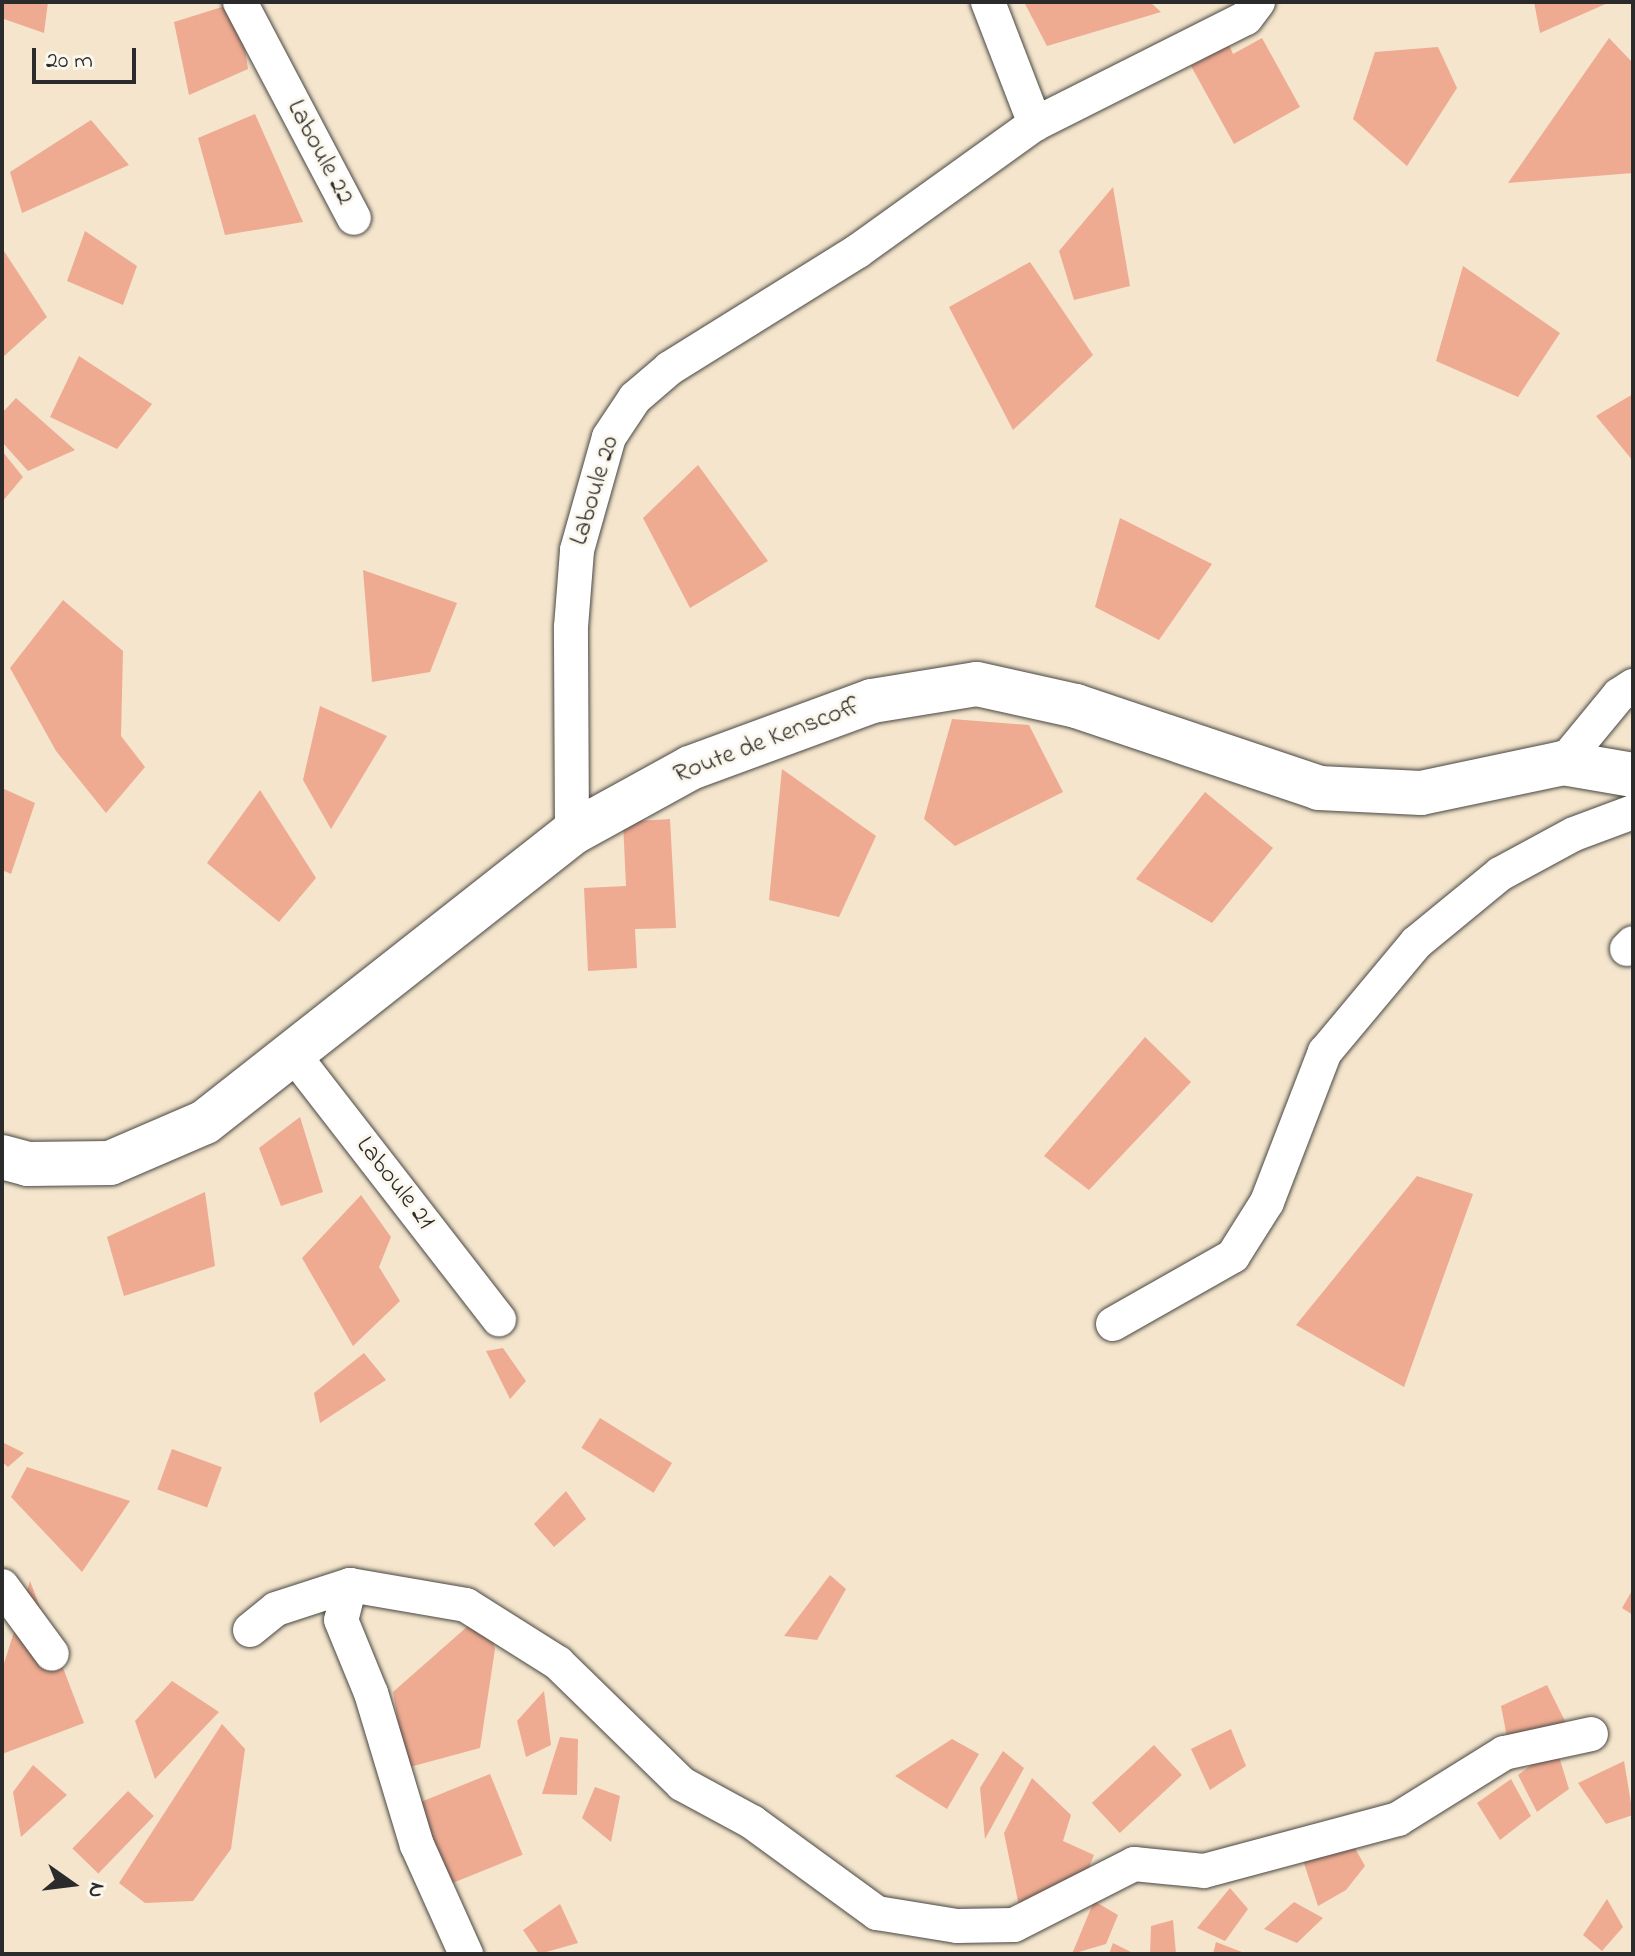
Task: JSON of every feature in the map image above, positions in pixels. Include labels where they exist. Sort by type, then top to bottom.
[{"type":"main road","name":"Route de Kenscoff","points":[[2,1157],[28,1164],[110,1163],[205,1122],[290,1050],[572,833],[690,768],[872,701],[977,684],[1076,706],[1319,788],[1421,793],[1563,763],[1633,775]]},
{"type":"street","name":"Laboule 22","points":[[240,2],[354,218]]},
{"type":"street","points":[[988,2],[1035,124]]},
{"type":"street","name":"Laboule 20","points":[[572,833],[571,627],[577,550],[609,437],[635,398],[670,368],[858,251],[915,207],[1035,124],[1246,18],[1258,2]]},
{"type":"street","points":[[1563,763],[1619,695],[1633,686]]},
{"type":"street","points":[[1113,1324],[1233,1256],[1267,1202],[1325,1052],[1416,943],[1500,874],[1574,834],[1633,812]]},
{"type":"street","name":"Laboule 21","points":[[290,1050],[499,1319]]},
{"type":"street","points":[[350,1585],[341,1620],[371,1693],[417,1845],[466,1954]]},
{"type":"street","points":[[250,1630],[276,1609],[350,1585],[466,1605],[558,1663],[682,1784],[752,1822],[877,1913],[957,1926],[1014,1925],[1134,1864],[1204,1871],[1398,1819],[1504,1753],[1591,1734]]},
{"type":"street","points":[[2,1586],[52,1654]]},
{"type":"building","points":[[2,2],[48,2],[44,33],[4,19]]},
{"type":"building","points":[[238,2],[248,69],[189,95],[174,22]]},
{"type":"building","points":[[1024,2],[1150,2],[1161,12],[1047,46]]},
{"type":"building","points":[[1534,2],[1610,2],[1540,33]]},
{"type":"building","points":[[1262,38],[1300,107],[1234,144],[1191,66],[1229,45],[1233,54]]},
{"type":"building","points":[[1609,38],[1633,63],[1633,173],[1508,183]]},
{"type":"building","points":[[1438,47],[1457,88],[1407,166],[1353,119],[1375,52]]},
{"type":"building","points":[[255,114],[303,222],[225,235],[198,138]]},
{"type":"building","points":[[91,120],[129,165],[22,213],[10,172]]},
{"type":"building","points":[[1113,187],[1130,286],[1074,300],[1059,251]]},
{"type":"building","points":[[85,231],[137,266],[123,305],[67,281]]},
{"type":"building","points":[[2,248],[47,317],[2,358]]},
{"type":"building","points":[[1030,262],[1093,355],[1013,430],[949,307]]},
{"type":"building","points":[[1463,266],[1560,333],[1518,397],[1436,361]]},
{"type":"building","points":[[79,356],[152,404],[117,449],[50,417]]},
{"type":"building","points":[[1633,394],[1633,461],[1596,416]]},
{"type":"building","points":[[16,398],[75,450],[28,471],[2,442],[2,413]]},
{"type":"building","points":[[2,451],[23,477],[2,502]]},
{"type":"building","points":[[698,465],[768,561],[690,608],[643,518]]},
{"type":"building","points":[[1120,518],[1212,564],[1159,640],[1095,607]]},
{"type":"building","points":[[363,570],[457,603],[430,672],[372,682]]},
{"type":"building","points":[[63,600],[123,651],[121,736],[145,767],[106,813],[56,751],[10,668]]},
{"type":"building","points":[[320,706],[387,736],[331,829],[303,780]]},
{"type":"building","points":[[952,719],[1029,725],[1063,792],[955,846],[924,819]]},
{"type":"building","points":[[782,769],[876,836],[839,917],[769,900]]},
{"type":"building","points":[[2,788],[35,803],[11,874],[2,870]]},
{"type":"building","points":[[260,790],[316,878],[279,922],[207,863]]},
{"type":"building","points":[[1205,792],[1273,848],[1212,923],[1136,879]]},
{"type":"building","points":[[670,819],[676,928],[635,929],[637,968],[588,971],[584,888],[626,886],[623,822]]},
{"type":"building","points":[[1145,1037],[1191,1082],[1089,1190],[1044,1156]]},
{"type":"building","points":[[300,1117],[323,1192],[281,1206],[259,1148]]},
{"type":"building","points":[[1417,1176],[1473,1194],[1404,1387],[1296,1325]]},
{"type":"building","points":[[205,1192],[215,1266],[124,1296],[107,1237]]},
{"type":"building","points":[[361,1195],[391,1237],[379,1267],[400,1301],[353,1346],[302,1258]]},
{"type":"building","points":[[503,1348],[526,1381],[510,1399],[486,1351]]},
{"type":"building","points":[[364,1353],[386,1380],[320,1423],[314,1393]]},
{"type":"building","points":[[600,1418],[672,1463],[654,1493],[581,1448]]},
{"type":"building","points":[[2,1442],[24,1453],[8,1467],[2,1462]]},
{"type":"building","points":[[172,1449],[222,1467],[207,1508],[157,1489]]},
{"type":"building","points":[[27,1467],[130,1501],[82,1572],[11,1497]]},
{"type":"building","points":[[566,1491],[586,1519],[554,1547],[534,1524]]},
{"type":"building","points":[[830,1575],[846,1589],[817,1640],[784,1636]]},
{"type":"building","points":[[30,1581],[84,1723],[2,1754],[2,1670]]},
{"type":"building","points":[[1633,1589],[1633,1615],[1622,1608]]},
{"type":"building","points":[[486,1610],[495,1649],[480,1748],[406,1768],[393,1692]]},
{"type":"building","points":[[172,1681],[219,1712],[155,1779],[135,1721]]},
{"type":"building","points":[[1547,1685],[1567,1725],[1507,1737],[1501,1706]]},
{"type":"building","points":[[544,1691],[551,1745],[526,1757],[517,1721]]},
{"type":"building","points":[[222,1724],[245,1749],[231,1849],[193,1901],[145,1903],[119,1883]]},
{"type":"building","points":[[1231,1729],[1246,1766],[1210,1790],[1191,1749]]},
{"type":"building","points":[[560,1737],[578,1739],[577,1795],[542,1794]]},
{"type":"building","points":[[952,1739],[979,1754],[947,1809],[895,1776]]},
{"type":"building","points":[[1154,1745],[1182,1775],[1120,1833],[1092,1803]]},
{"type":"building","points":[[1556,1747],[1569,1789],[1537,1812],[1518,1775]]},
{"type":"building","points":[[1003,1751],[1024,1768],[985,1839],[980,1788]]},
{"type":"building","points":[[1624,1761],[1633,1815],[1606,1824],[1578,1783]]},
{"type":"building","points":[[33,1765],[67,1795],[21,1837],[13,1792]]},
{"type":"building","points":[[490,1774],[523,1855],[448,1885],[416,1804]]},
{"type":"building","points":[[1032,1778],[1071,1815],[1063,1841],[1094,1855],[1085,1877],[1020,1911],[1004,1833]]},
{"type":"building","points":[[1511,1779],[1531,1816],[1500,1840],[1477,1803]]},
{"type":"building","points":[[595,1787],[620,1796],[611,1842],[582,1818]]},
{"type":"building","points":[[128,1791],[154,1816],[98,1874],[72,1849]]},
{"type":"building","points":[[1347,1834],[1365,1866],[1346,1890],[1318,1906],[1300,1851]]},
{"type":"building","points":[[1230,1888],[1248,1909],[1225,1941],[1197,1928]]},
{"type":"building","points":[[1607,1899],[1623,1927],[1602,1951],[1583,1935]]},
{"type":"building","points":[[1094,1901],[1118,1915],[1106,1944],[1072,1954]]},
{"type":"building","points":[[1294,1902],[1323,1918],[1297,1943],[1264,1929]]},
{"type":"building","points":[[560,1904],[578,1943],[539,1954],[523,1930]]},
{"type":"building","points":[[1173,1920],[1176,1954],[1150,1954],[1151,1926]]},
{"type":"building","points":[[1216,1942],[1247,1954],[1213,1954]]},
{"type":"building","points":[[1113,1943],[1135,1954],[1109,1954]]}]
